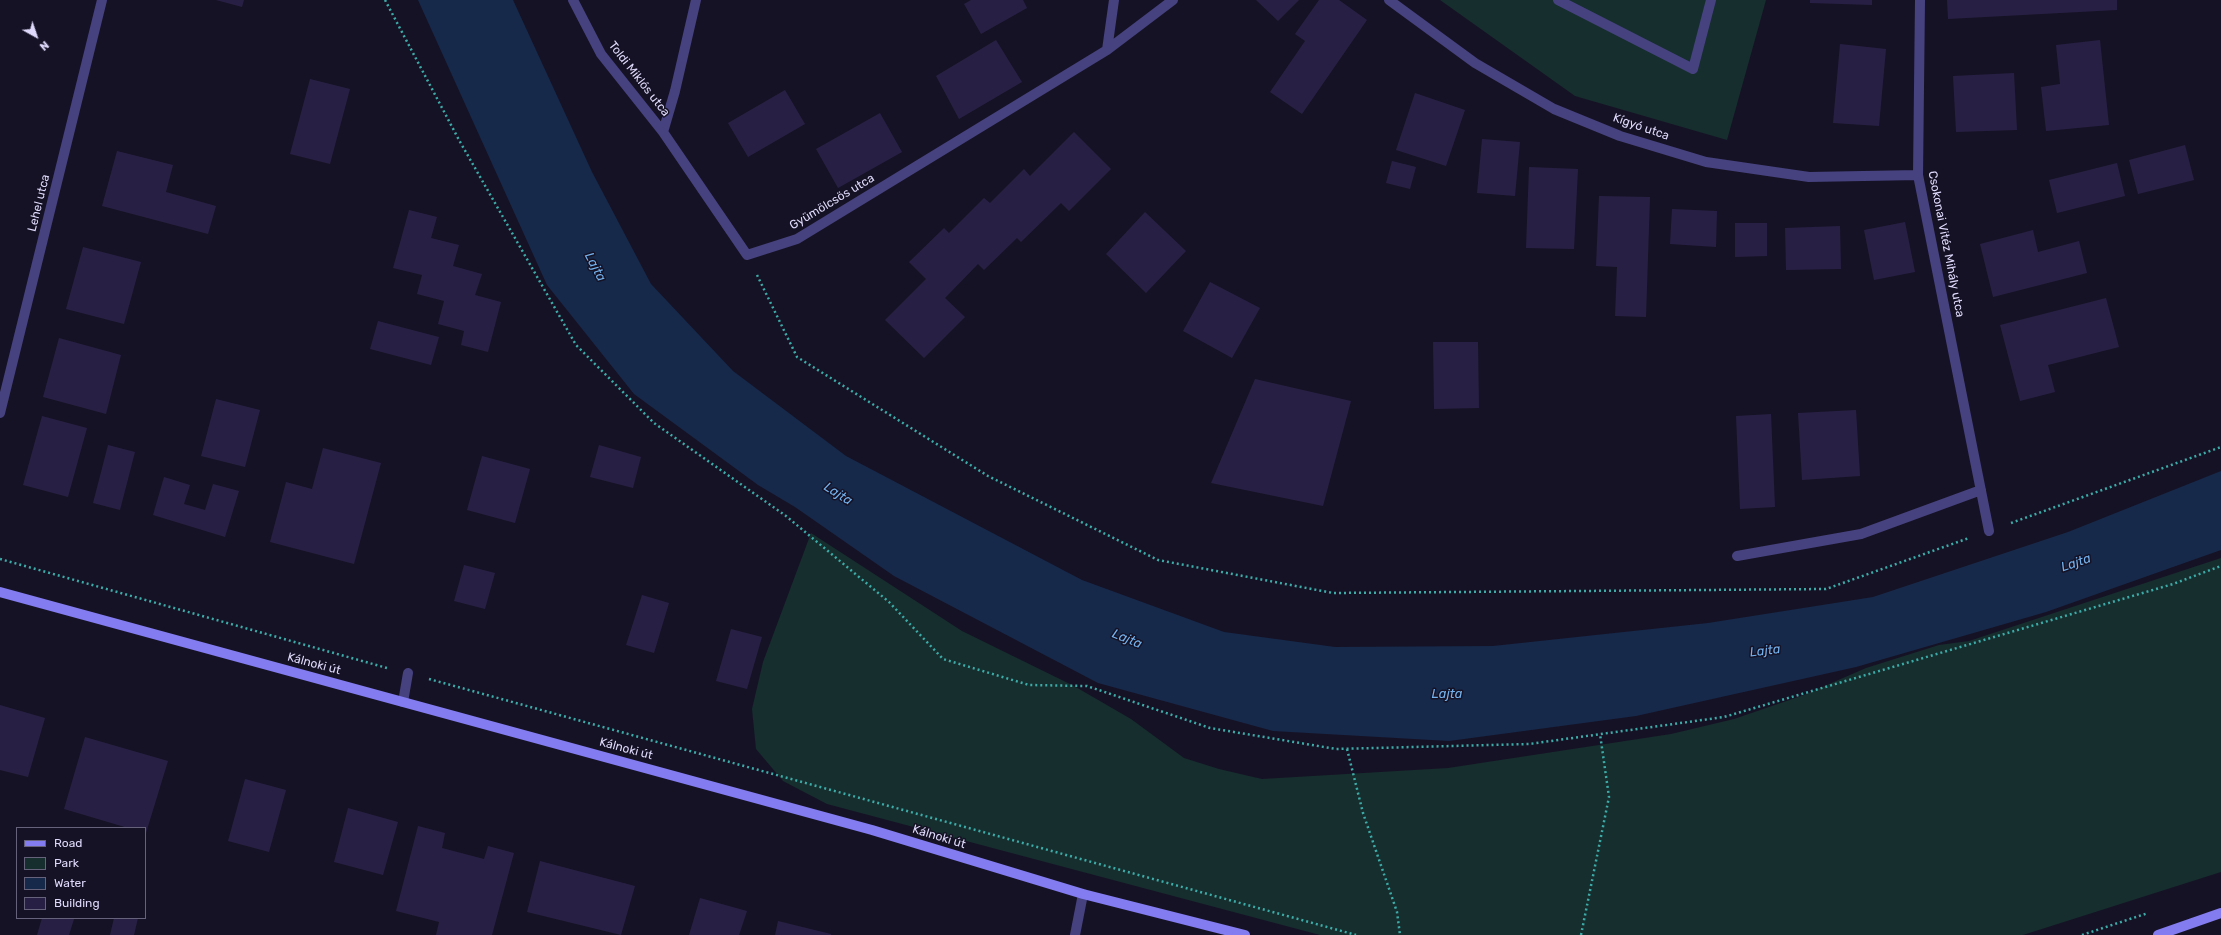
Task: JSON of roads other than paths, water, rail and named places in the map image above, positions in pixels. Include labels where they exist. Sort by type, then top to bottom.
[{"type":"street","name":"Lehel utca","points":[[0,413],[102,0]]},
{"type":"street","name":"Toldi Miklós utca","points":[[572,0],[601,54],[663,132]]},
{"type":"street","points":[[663,132],[675,91],[696,0]]},
{"type":"street","points":[[1107,50],[1114,0]]},
{"type":"street","points":[[1107,50],[1173,0]]},
{"type":"street","name":"Kígyó utca","points":[[1388,0],[1481,67],[1554,109],[1620,136],[1706,162],[1809,177],[1918,175]]},
{"type":"street","points":[[1558,0],[1693,69],[1711,0]]},
{"type":"street","name":"Csokonai Vitéz Mihály utca","points":[[1920,0],[1918,175],[1989,531]]},
{"type":"street","name":"Gyümölcsös utca","points":[[663,132],[747,255],[797,238],[1107,50]]},
{"type":"street","points":[[1737,556],[1861,534],[1981,490]]},
{"type":"street","name":"Kálnoki út","points":[[0,592],[872,830],[1083,894],[1245,935]]},
{"type":"street","points":[[403,702],[408,673]]},
{"type":"street","points":[[1075,935],[1083,894]]},
{"type":"street","points":[[2158,935],[2221,913]]},
{"type":"water","name":"Lajta","points":[[418,0],[513,0],[592,172],[651,284],[733,371],[846,456],[1082,580],[1224,632],[1335,647],[1493,646],[1708,623],[1873,597],[2068,532],[2221,471],[2221,550],[2046,612],[1856,667],[1636,716],[1449,741],[1273,731],[1098,683],[894,576],[795,507],[758,485],[634,394],[547,285]]}]
